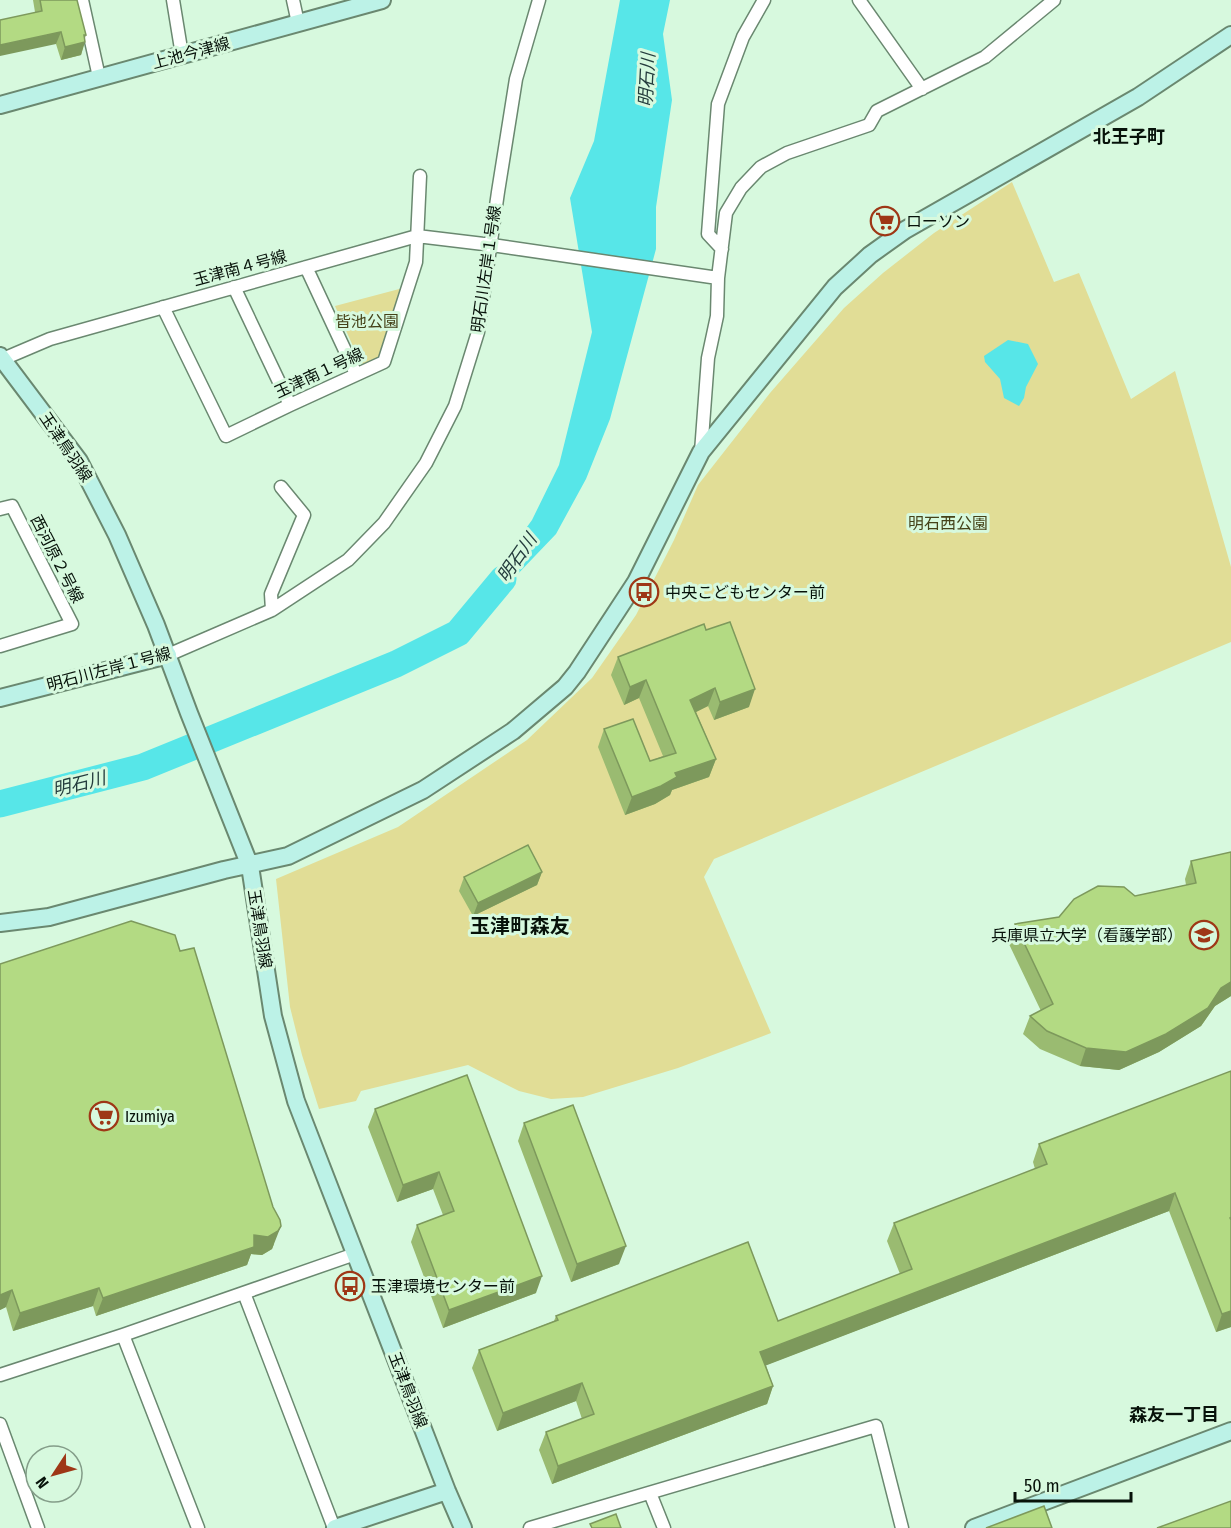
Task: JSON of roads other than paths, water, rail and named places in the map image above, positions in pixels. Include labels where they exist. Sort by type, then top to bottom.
[{"type":"street","points":[[82,0],[99,77]]},
{"type":"street","points":[[173,0],[182,55]]},
{"type":"street","points":[[292,0],[298,23]]},
{"type":"street","name":"上池今津線","points":[[0,105],[382,0]]},
{"type":"street","name":"明石川左岸１号線","points":[[0,698],[168,655],[272,610],[348,560],[384,523],[426,463],[455,406],[478,332],[516,80],[539,0]]},
{"type":"street","points":[[722,249],[708,234],[718,104],[743,37],[764,0]]},
{"type":"street","points":[[859,0],[922,89]]},
{"type":"street","points":[[701,452],[708,358],[717,316],[718,279],[726,213],[741,188],[761,167],[787,153],[869,125],[876,111],[985,57],[1054,0]]},
{"type":"street","points":[[0,923],[49,917],[224,870],[288,856],[423,790],[513,731],[565,687],[577,672],[636,582],[701,452],[836,287],[870,255],[905,230],[1137,97],[1231,35]]},
{"type":"street","name":"玉津南１号線","points":[[163,307],[226,436],[384,362],[416,262],[420,176]]},
{"type":"street","name":"玉津南４号線","points":[[1,357],[50,339],[417,236],[718,279]]},
{"type":"street","points":[[306,267],[356,374]]},
{"type":"street","points":[[234,287],[290,405]]},
{"type":"street","name":"玉津鳥羽線","points":[[1,357],[79,461],[117,535],[168,655],[250,866],[273,1016],[296,1101],[463,1528]]},
{"type":"street","points":[[272,610],[271,594],[304,515],[281,487]]},
{"type":"street","name":"西河原２号線","points":[[0,646],[72,624],[6,507]]},
{"type":"street","points":[[0,1375],[123,1335],[355,1254]]},
{"type":"street","points":[[244,1293],[335,1528],[447,1491]]},
{"type":"street","points":[[123,1335],[198,1528]]},
{"type":"street","points":[[0,1424],[38,1528]]},
{"type":"street","points":[[530,1528],[876,1426],[902,1528]]},
{"type":"street","points":[[974,1528],[1231,1431]]},
{"type":"street","points":[[650,1493],[664,1528]]},
{"type":"water","points":[[620,0],[670,0],[663,34],[672,100],[656,207],[656,249],[610,419],[586,479],[556,534],[474,620],[493,574],[532,520],[559,465],[592,332],[570,198],[594,141]]},
{"type":"water","points":[[1008,340],[1028,344],[1038,364],[1019,406],[1004,398],[1000,379],[985,362],[984,356]]},
{"type":"waterway","name":"明石川","points":[[0,804],[143,767],[396,664],[458,633],[503,579]]},
{"type":"place","name":"ローソン","points":[[885,221]]},
{"type":"place","name":"中央こどもセンター前","points":[[644,592]]},
{"type":"place","name":"兵庫県立大学（看護学部）","points":[[1204,935]]},
{"type":"place","name":"Izumiya","points":[[104,1116]]},
{"type":"place","name":"玉津環境センター前","points":[[350,1286]]},
{"type":"district","name":"北王子町","points":[[1129,137]]},
{"type":"district","name":"玉津町森友","points":[[520,926]]},
{"type":"district","name":"森友一丁目","points":[[1174,1415]]},
{"type":"park label","name":"皆池公園","points":[[367,321]]},
{"type":"park label","name":"明石西公園","points":[[948,523]]}]
